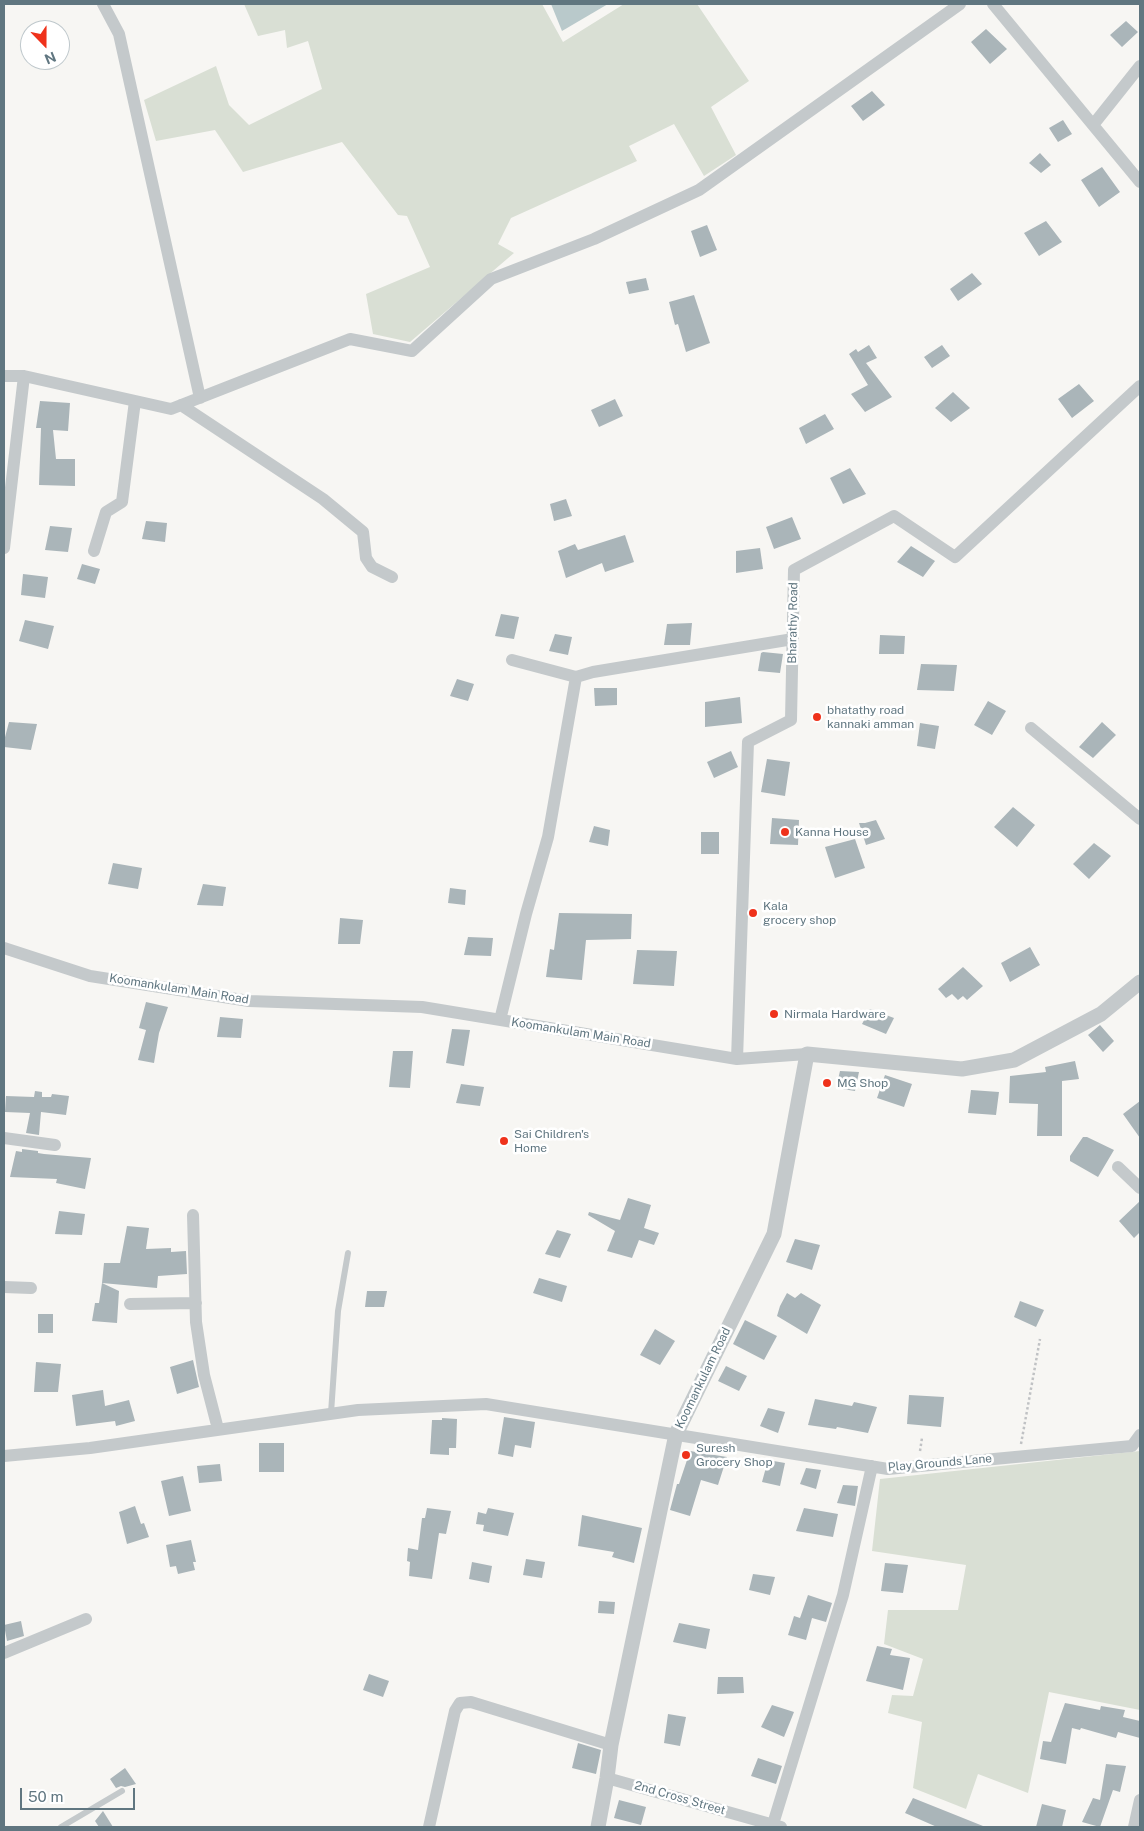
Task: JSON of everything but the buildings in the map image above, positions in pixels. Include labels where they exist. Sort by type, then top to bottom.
[{"type":"street","points":[[103,4],[119,34],[200,398]]},
{"type":"street","points":[[4,376],[24,376],[171,409],[350,339],[412,351],[491,279],[594,239],[699,190],[960,4]]},
{"type":"street","points":[[993,4],[1140,182]]},
{"type":"street","points":[[1094,125],[1140,66]]},
{"type":"street","points":[[4,548],[24,376]]},
{"type":"street","name":"Bharathy Road","points":[[737,1059],[748,742],[791,720],[794,570],[894,516],[955,557],[1140,386]]},
{"type":"street","points":[[94,551],[106,512],[122,502],[136,401]]},
{"type":"street","points":[[181,405],[323,499],[363,532],[366,558],[372,567],[392,577]]},
{"type":"street","points":[[512,660],[576,677],[593,672],[793,639]]},
{"type":"street","points":[[500,1020],[526,914],[548,837],[576,677]]},
{"type":"street","points":[[1031,728],[1140,819]]},
{"type":"street","name":"Koomankulam Main Road","points":[[4,948],[90,976],[249,1001],[422,1007],[737,1059],[807,1054],[962,1069],[1014,1060],[1101,1014],[1140,982]]},
{"type":"street","name":"Koomankulam Road","points":[[598,1827],[611,1745],[676,1434],[774,1234],[807,1054]]},
{"type":"street","points":[[4,1138],[54,1145]]},
{"type":"street","points":[[1118,1167],[1140,1188]]},
{"type":"street","points":[[193,1215],[196,1322],[204,1375],[218,1429]]},
{"type":"street","points":[[4,1287],[31,1288]]},
{"type":"street","points":[[130,1304],[196,1303]]},
{"type":"street","name":"Play Grounds Lane","points":[[4,1456],[90,1448],[358,1410],[486,1404],[888,1469],[1132,1446],[1140,1435]]},
{"type":"street","points":[[777,1826],[843,1595],[872,1466]]},
{"type":"street","points":[[4,1653],[86,1619]]},
{"type":"street","points":[[429,1827],[455,1711],[460,1703],[471,1702],[611,1745]]},
{"type":"street","name":"2nd Cross Street","points":[[607,1778],[777,1826]]},
{"type":"street","points":[[1134,1827],[1140,1800]]},
{"type":"lane","points":[[331,1414],[338,1311],[348,1253]]},
{"type":"lane","points":[[61,1827],[122,1790]]},
{"type":"path","points":[[1019,1456],[1040,1339]]},
{"type":"shaded area","points":[[244,4],[542,4],[563,42],[624,4],[697,4],[749,81],[711,107],[736,155],[704,176],[674,124],[629,146],[637,161],[511,218],[498,244],[514,253],[410,342],[373,334],[366,294],[430,267],[407,216],[398,215],[342,142],[243,172],[215,130],[156,141],[144,100],[216,66],[229,105],[249,125],[322,89],[308,41],[287,48],[285,30],[258,36]]},
{"type":"shaded area","points":[[551,4],[608,4],[562,31]]},
{"type":"shaded area","points":[[1140,1451],[1140,1710],[1049,1692],[1028,1793],[978,1774],[966,1809],[913,1788],[922,1722],[888,1713],[892,1695],[913,1696],[923,1659],[884,1644],[888,1610],[958,1610],[966,1565],[872,1551],[880,1479]]},
{"type":"place","name":"bhatathy road kannaki amman","points":[[817,717]]},
{"type":"place","name":"Kanna House","points":[[785,832]]},
{"type":"place","name":"Kala grocery shop","points":[[753,913]]},
{"type":"place","name":"Nirmala Hardware","points":[[774,1014]]},
{"type":"place","name":"MG Shop","points":[[827,1083]]},
{"type":"place","name":"Sai Children's Home","points":[[504,1141]]},
{"type":"place","name":"Suresh Grocery Shop","points":[[686,1455]]}]
